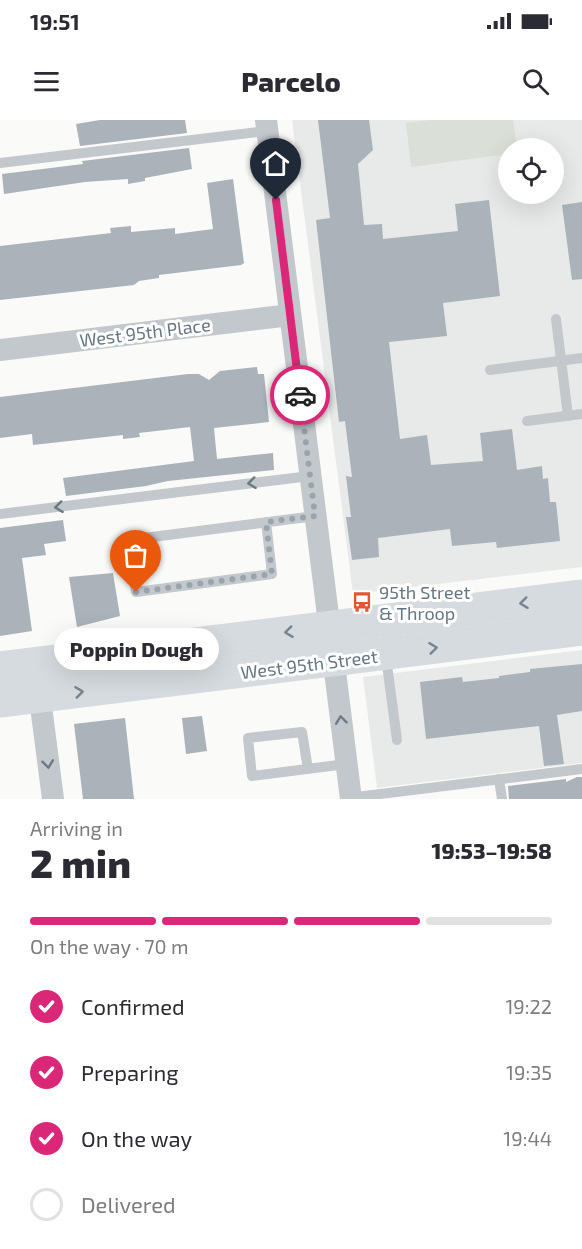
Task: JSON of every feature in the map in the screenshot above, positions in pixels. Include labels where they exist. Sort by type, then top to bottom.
[{"type":"main road","name":"West 95th Street","points":[[0,668],[582,596]]},
{"type":"main road","name":"West 95th Street","points":[[0,701],[582,629]]},
{"type":"street","points":[[266,125],[346,764],[348,799]]},
{"type":"street","name":"West 95th Place","points":[[0,350],[290,315]]},
{"type":"street","points":[[36,664],[52,799]]},
{"type":"lane","points":[[0,163],[266,125]]},
{"type":"lane","points":[[556,319],[568,416]]},
{"type":"lane","points":[[490,370],[582,358]]},
{"type":"lane","points":[[527,421],[582,414]]},
{"type":"lane","points":[[0,514],[310,476]]},
{"type":"lane","points":[[266,522],[272,574],[136,592],[129,540],[266,522],[315,516]]},
{"type":"lane","points":[[386,654],[397,740]]},
{"type":"lane","points":[[308,769],[302,732],[248,738],[252,776],[308,769],[346,764]]},
{"type":"lane","points":[[348,799],[582,769]]},
{"type":"lane","points":[[499,779],[502,799]]},
{"type":"shaded area","points":[[292,120],[582,120],[582,567],[353,594]]},
{"type":"shaded area","points":[[430,120],[513,120],[516,138],[498,138],[498,155],[411,167],[406,123]]},
{"type":"shaded area","points":[[582,650],[582,763],[377,788],[363,677]]},
{"type":"building","points":[[100,120],[185,120],[187,133],[80,146],[76,124]]},
{"type":"building","points":[[318,120],[369,120],[373,150],[358,164],[364,225],[382,224],[383,239],[458,231],[455,204],[489,200],[500,296],[443,303],[447,336],[389,342],[400,439],[427,435],[431,465],[483,461],[480,433],[512,429],[517,470],[542,466],[543,479],[548,478],[550,502],[556,502],[560,541],[497,548],[496,542],[452,546],[450,529],[378,538],[379,557],[352,560],[346,517],[351,517],[346,476],[352,477],[345,421],[339,422],[316,220],[330,218]]},
{"type":"building","points":[[189,148],[192,169],[145,178],[145,181],[128,184],[128,179],[85,182],[4,194],[2,174],[83,164],[82,161]]},
{"type":"building","points":[[233,179],[244,263],[241,265],[159,275],[159,278],[139,281],[134,285],[0,300],[0,246],[111,233],[110,228],[131,226],[131,232],[175,228],[175,234],[213,229],[207,183]]},
{"type":"building","points":[[582,202],[582,279],[572,280],[562,205]]},
{"type":"building","points":[[257,367],[258,374],[264,374],[269,422],[214,428],[217,459],[273,453],[274,470],[168,481],[66,496],[63,478],[194,461],[190,427],[139,433],[140,437],[123,439],[123,435],[33,445],[32,434],[0,438],[0,397],[188,374],[199,374],[209,380],[220,371]]},
{"type":"building","points":[[63,520],[66,541],[44,544],[46,555],[22,558],[32,631],[0,636],[0,528]]},
{"type":"building","points":[[113,573],[120,616],[77,627],[69,577]]},
{"type":"building","points":[[582,664],[582,711],[557,715],[564,764],[544,766],[539,726],[426,739],[420,682],[462,677],[463,682],[499,678],[499,676],[530,672],[530,669]]},
{"type":"building","points":[[202,716],[207,751],[186,754],[182,718]]},
{"type":"building","points":[[125,718],[134,799],[83,799],[74,724]]},
{"type":"building","points":[[582,777],[582,799],[509,799],[508,786],[566,779],[566,782]]},
{"type":"way so far","points":[[136,592],[272,574],[266,522],[315,516],[300,395]]},
{"type":"place","name":"Poppin Dough","points":[[136,592]]},
{"type":"place","name":"95th Street & Throop","points":[[362,602]]},
{"type":"route","points":[[276,200],[300,395]]}]
